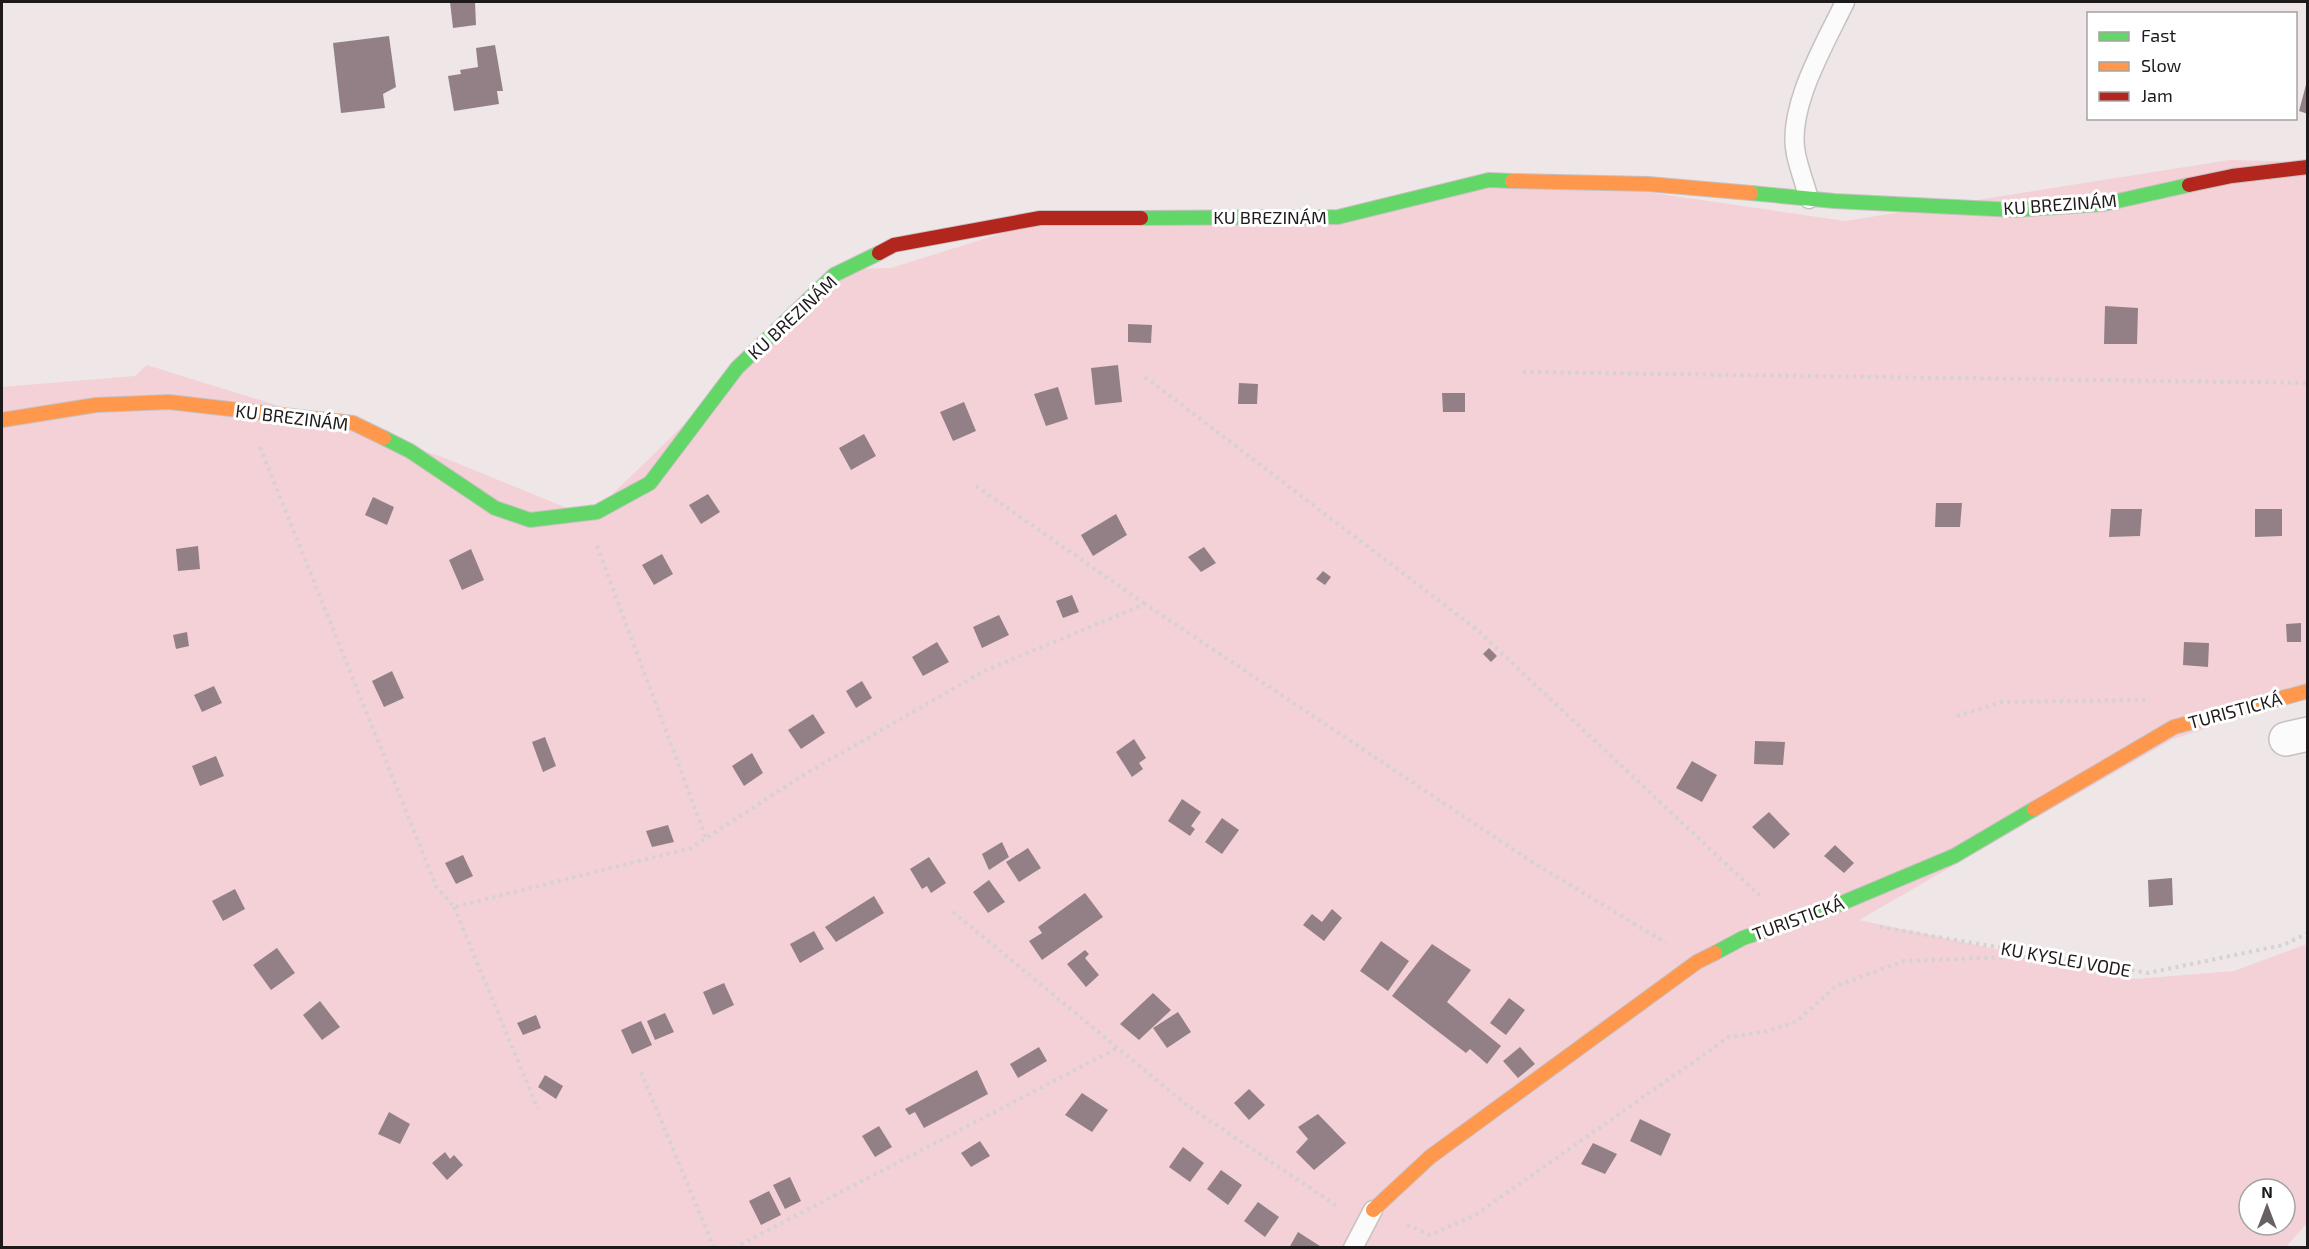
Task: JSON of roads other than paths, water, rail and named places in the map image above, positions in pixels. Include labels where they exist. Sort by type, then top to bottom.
[{"type":"street","name":"KU BREZINÁM","points":[[2,420],[96,405],[169,402],[353,423],[410,451],[495,508],[530,520],[597,512],[650,483],[737,368],[834,275],[894,245],[1040,218],[1338,217],[1489,180],[1648,184],[1809,199],[2015,210],[2104,204],[2232,176],[2307,167]]},
{"type":"street","name":"TURISTICKÁ","points":[[1369,1217],[1430,1157],[1697,962],[1743,938],[1823,911],[1954,856],[2174,727],[2307,692]]},
{"type":"lane","points":[[1809,199],[1795,152],[1797,118],[1812,70],[1845,2]]},
{"type":"lane","name":"TURISTICKÁ","points":[[1353,1248],[1369,1217]]}]
